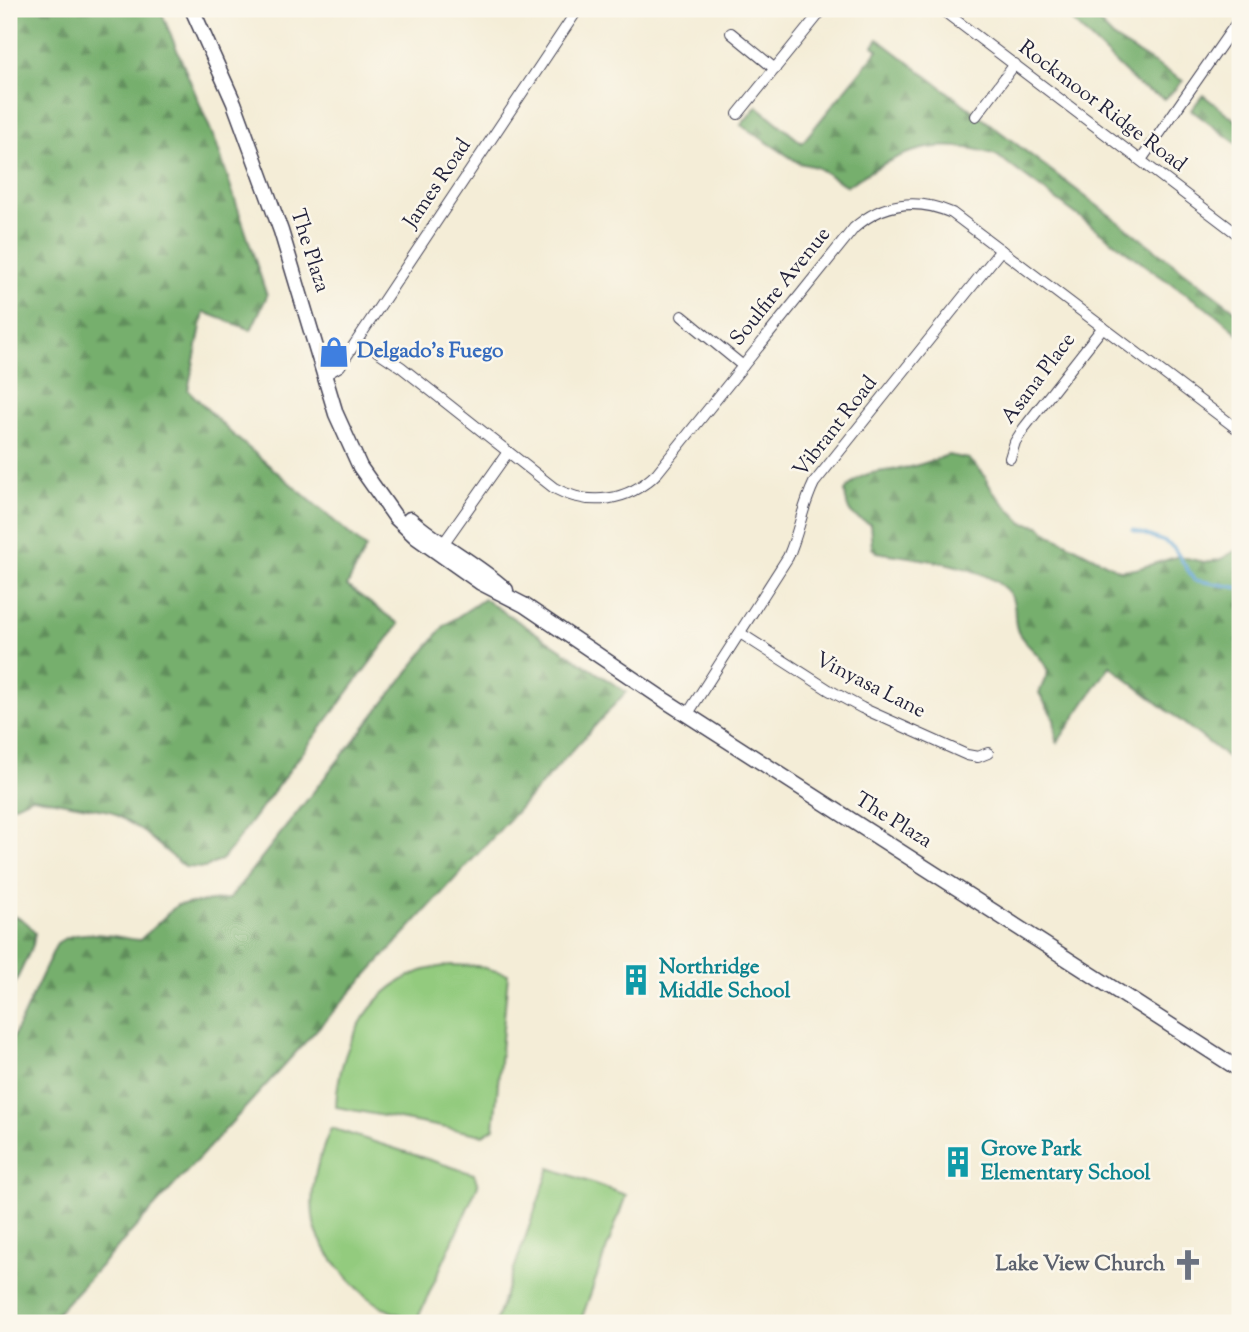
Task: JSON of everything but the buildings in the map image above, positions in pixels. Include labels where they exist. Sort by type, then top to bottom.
[{"type":"street","name":"The Plaza","points":[[192,9],[234,103],[259,168],[281,231],[336,414],[360,467],[396,518],[436,552],[481,583],[524,605],[687,715],[1240,1070]]},
{"type":"street","name":"James Road","points":[[325,375],[340,366],[578,9]]},
{"type":"street","points":[[738,114],[823,9]]},
{"type":"street","name":"Rockmoor Ridge Road","points":[[940,9],[1240,236]]},
{"type":"street","points":[[1141,160],[1240,18]]},
{"type":"street","points":[[731,33],[775,69]]},
{"type":"street","points":[[976,116],[1015,64]]},
{"type":"street","name":"Soulfire Avenue","points":[[377,351],[546,482],[571,496],[598,500],[626,494],[657,473],[862,221],[878,211],[905,204],[924,204],[952,213],[1240,431]]},
{"type":"street","name":"Vibrant Road","points":[[687,715],[788,557],[805,502],[814,483],[1001,250]]},
{"type":"street","points":[[682,316],[743,366]]},
{"type":"street","name":"Asana Place","points":[[1010,458],[1015,442],[1024,428],[1102,327]]},
{"type":"street","points":[[443,544],[508,452]]},
{"type":"street","name":"The Plaza","points":[[386,503],[403,512],[443,544],[488,573],[524,605]]},
{"type":"street","name":"Vinyasa Lane","points":[[740,633],[862,708],[967,755],[978,757],[988,753]]},
{"type":"green space","points":[[9,9],[160,9],[217,145],[267,296],[251,330],[204,312],[188,390],[231,433],[366,548],[347,586],[399,624],[223,859],[205,868],[185,867],[141,830],[110,811],[32,797],[9,808]]},
{"type":"green space","points":[[1055,9],[1086,9],[1115,39],[1183,81],[1165,99],[1139,86],[1068,17]]},
{"type":"green space","points":[[878,39],[1240,314],[1240,335],[1218,316],[996,155],[954,147],[918,150],[884,164],[847,186],[816,167],[799,163],[741,125],[757,106],[802,143],[878,50],[873,46]]},
{"type":"green space","points":[[1203,95],[1240,124],[1240,146],[1191,110]]},
{"type":"green space","points":[[948,455],[969,459],[983,473],[993,492],[1023,523],[1039,526],[1051,535],[1119,570],[1136,569],[1179,556],[1203,562],[1219,560],[1235,551],[1240,552],[1240,767],[1110,666],[1057,743],[1054,719],[1039,693],[1048,672],[1043,661],[1019,634],[1015,624],[1014,603],[1009,593],[998,583],[966,569],[877,552],[872,548],[870,524],[851,513],[845,491],[863,476],[912,467]]},
{"type":"green space","points":[[484,599],[626,692],[48,1323],[9,1323],[9,1046],[57,943],[66,938],[86,934],[140,940],[177,905],[229,899],[444,626]]},
{"type":"green space","points":[[9,915],[24,921],[35,933],[33,945],[9,996]]},
{"type":"green space","points":[[451,965],[477,966],[508,974],[494,1128],[483,1135],[336,1107],[342,1066],[349,1046],[370,1010],[384,994],[400,982],[423,971]]},
{"type":"green space","points":[[331,1128],[474,1174],[478,1185],[417,1320],[386,1309],[368,1297],[339,1268],[317,1233],[312,1210],[313,1186]]},
{"type":"green space","points":[[550,1168],[626,1195],[580,1323],[495,1323]]},
{"type":"waterway","points":[[1133,530],[1174,548],[1194,580],[1240,588]]},
{"type":"place","name":"Delgado's Fuego","points":[[334,352]]},
{"type":"place","name":"Northridge Middle School","points":[[636,980]]},
{"type":"place","name":"Grove Park Elementary School","points":[[958,1162]]},
{"type":"place","name":"Lake View Church","points":[[1188,1265]]}]
